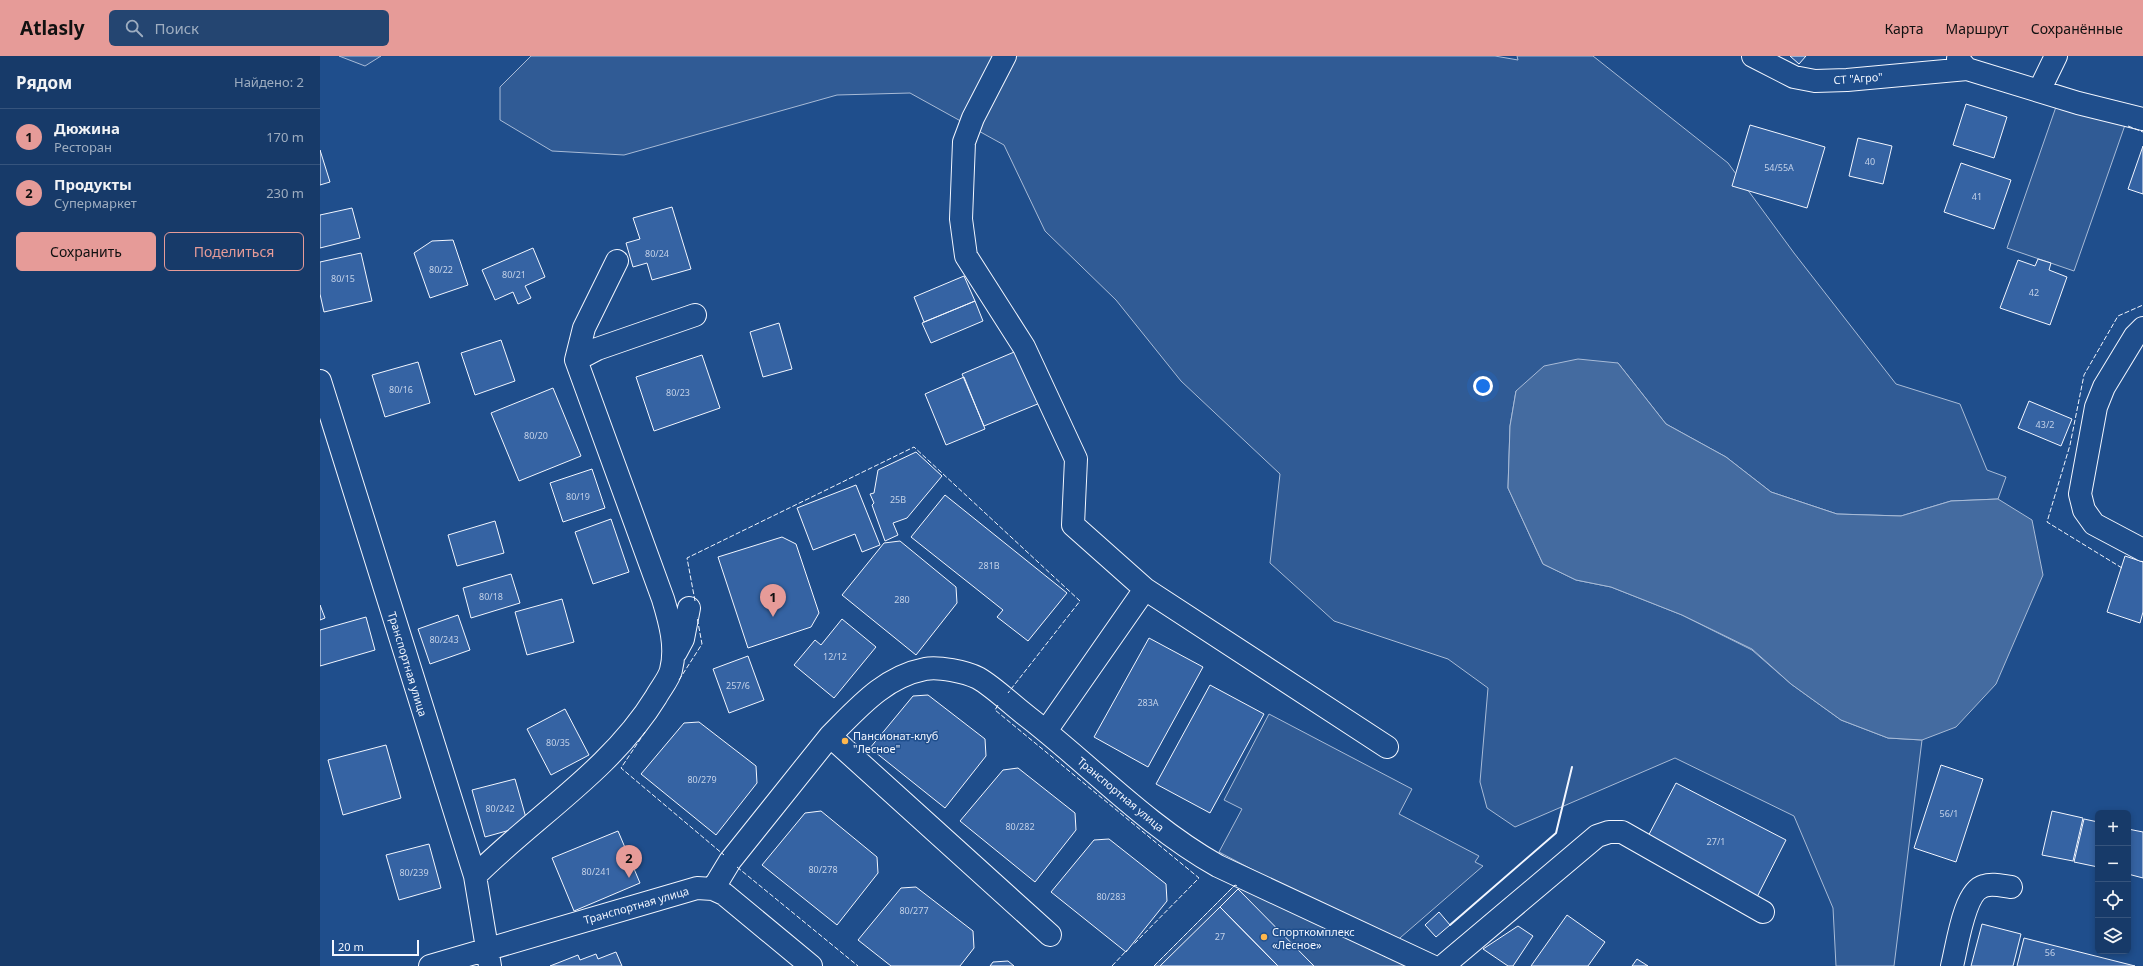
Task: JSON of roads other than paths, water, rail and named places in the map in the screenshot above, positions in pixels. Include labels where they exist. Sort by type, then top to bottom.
[{"type":"street","points":[[1005,56],[973,118],[964,142],[962,219],[966,256],[1024,347],[1076,459],[1073,525],[1145,589],[1387,747]]},
{"type":"street","name":"СТ \"Агро\"","points":[[1753,56],[1794,77],[1815,80],[1847,80],[1961,63]]},
{"type":"street","points":[[2039,91],[2056,56]]},
{"type":"street","points":[[1961,63],[2039,91],[2078,103],[2143,119]]},
{"type":"street","points":[[475,876],[496,855],[594,771],[620,745],[645,714],[670,672],[673,658],[672,633],[663,599],[576,360],[584,328],[617,260]]},
{"type":"street","points":[[576,360],[597,349],[695,315]]},
{"type":"street","points":[[2143,328],[2135,336],[2102,393],[2096,407],[2080,494],[2084,510],[2094,524],[2143,550]]},
{"type":"street","name":"Транспортная улица","points":[[320,381],[475,876],[488,957]]},
{"type":"street","points":[[1046,731],[1145,589]]},
{"type":"street","points":[[673,658],[683,639],[689,608]]},
{"type":"street","name":"Транспортная улица","points":[[430,966],[488,957],[681,892],[697,888],[713,889],[730,861],[830,736],[871,695],[900,677],[926,668],[956,671],[978,678],[1046,731],[1185,847],[1218,866],[1432,966]]},
{"type":"street","points":[[830,736],[1050,936]]},
{"type":"street","points":[[1443,966],[1597,836],[1609,832],[1622,832],[1763,912]]},
{"type":"street","points":[[1952,966],[1968,901],[1975,891],[1983,886],[2011,887]]},
{"type":"street","points":[[713,889],[724,894],[811,966]]},
{"type":"place","name":"Дюжина","points":[[773,617]]},
{"type":"place","name":"Пансионат-клуб \"Лесное\"","points":[[845,741]]},
{"type":"place","name":"Продукты","points":[[629,878]]},
{"type":"place","name":"Спорткомплекс «Лесное»","points":[[1264,937]]}]
